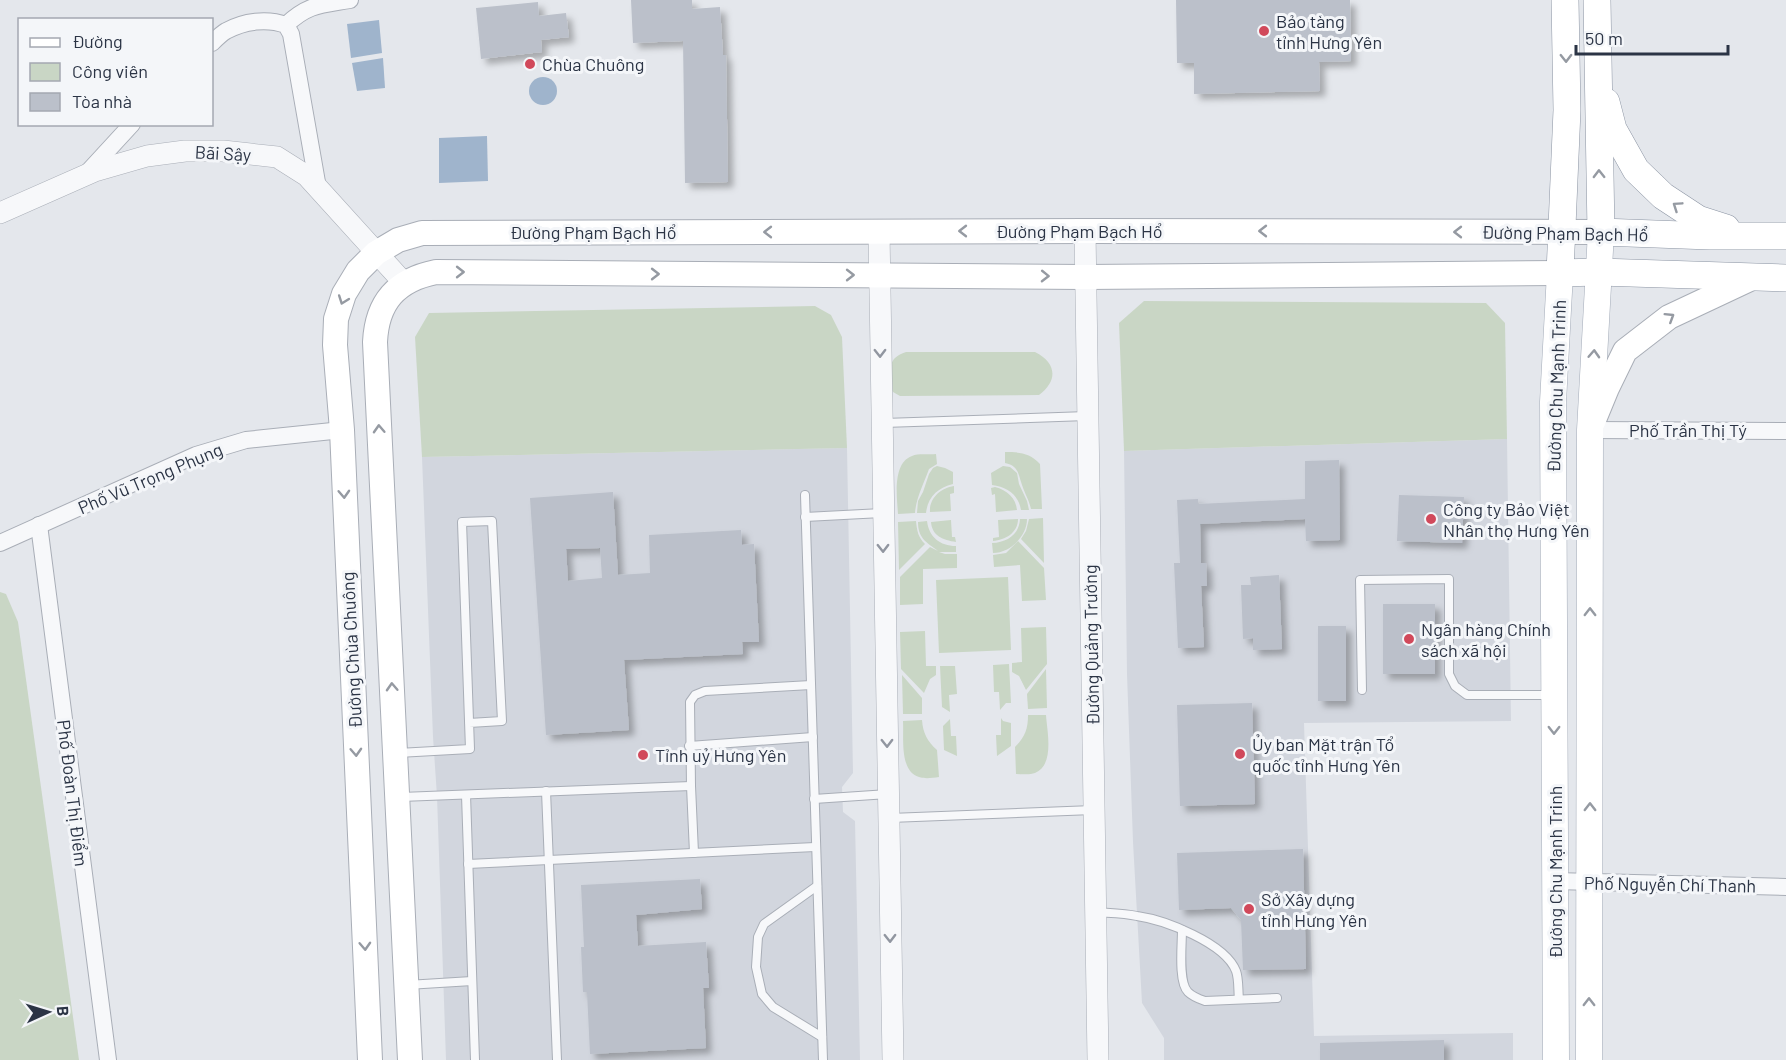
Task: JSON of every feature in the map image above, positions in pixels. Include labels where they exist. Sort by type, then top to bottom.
[{"type":"highway","name":"Đường Chu Mạnh Trinh","points":[[1560,273],[1567,110],[1565,0]]},
{"type":"highway","name":"Đường Chu Mạnh Trinh","points":[[1597,0],[1600,232]]},
{"type":"highway","points":[[1598,67],[1613,129],[1636,170],[1663,196],[1698,219],[1750,236]]},
{"type":"highway","name":"Đường Phạm Bạch Hổ","points":[[1600,232],[1786,236]]},
{"type":"highway","points":[[1560,273],[1599,272],[1786,278]]},
{"type":"main road","name":"Đường Phạm Bạch Hổ","points":[[376,253],[398,240],[422,233],[1600,232]]},
{"type":"main road","name":"Đường Chu Mạnh Trinh","points":[[1589,1060],[1590,430],[1600,232]]},
{"type":"main road","name":"Đường Chùa Chuông","points":[[370,1060],[342,430],[335,345],[336,319],[344,294],[358,271],[376,253]]},
{"type":"main road","points":[[410,1060],[375,342],[376,325],[382,309],[391,294],[404,284],[419,276],[436,272],[1085,277],[1560,273]]},
{"type":"main road","name":"Đường Chu Mạnh Trinh","points":[[1556,1060],[1553,402],[1560,273]]},
{"type":"main road","points":[[1590,430],[1625,351],[1669,317],[1752,278]]},
{"type":"main road","points":[[360,855],[400,852]]},
{"type":"street","points":[[286,25],[299,13],[313,7],[350,0]]},
{"type":"street","points":[[213,42],[226,31],[249,23],[270,21],[286,25],[291,34],[318,188]]},
{"type":"street","points":[[84,176],[130,126]]},
{"type":"street","name":"Bãi Sậy","points":[[0,213],[95,171],[147,156],[185,151],[223,151],[277,157],[307,176],[404,284]]},
{"type":"street","name":"Đường Quảng Trường","points":[[1085,231],[1098,1060]]},
{"type":"street","points":[[879,232],[893,1060]]},
{"type":"street","name":"Phố Vũ Trọng Phụng","points":[[0,543],[196,455],[246,440],[342,430]]},
{"type":"street","name":"Phố Trần Thị Tý","points":[[1590,430],[1786,431]]},
{"type":"street","name":"Phố Đoàn Thị Điểm","points":[[39,525],[108,1060]]},
{"type":"street","name":"Phố Nguyễn Chí Thanh","points":[[1555,881],[1786,887]]},
{"type":"lane","points":[[881,423],[1087,416]]},
{"type":"lane","points":[[805,495],[823,1060]]},
{"type":"lane","points":[[805,517],[883,513]]},
{"type":"lane","points":[[395,754],[470,749],[469,723],[462,522],[492,521],[502,721],[469,723]]},
{"type":"lane","points":[[1362,690],[1360,580],[1449,579],[1449,674],[1455,686],[1467,695],[1554,695]]},
{"type":"lane","points":[[694,853],[689,746],[690,702],[695,695],[705,691],[811,684]]},
{"type":"lane","points":[[689,746],[813,737]]},
{"type":"lane","points":[[397,797],[691,786]]},
{"type":"lane","points":[[546,792],[557,1060]]},
{"type":"lane","points":[[814,799],[888,794]]},
{"type":"lane","points":[[466,795],[475,1060]]},
{"type":"lane","points":[[888,818],[1093,810]]},
{"type":"lane","points":[[468,864],[815,847]]},
{"type":"lane","points":[[817,886],[764,924],[758,937],[756,967],[762,994],[773,1007],[822,1037]]},
{"type":"lane","points":[[1095,912],[1137,915],[1167,923],[1210,944],[1225,955],[1236,972],[1239,999]]},
{"type":"lane","points":[[1182,930],[1182,980],[1186,991],[1194,997],[1205,1001],[1277,998]]},
{"type":"lane","points":[[406,985],[472,981]]},
{"type":"shaded area","points":[[1507,439],[1511,721],[1304,723],[1314,1036],[1513,1033],[1513,1060],[1164,1060],[1164,1038],[1142,1003],[1127,674],[1124,451]]},
{"type":"shaded area","name":"Tỉnh uỷ Hưng Yên","points":[[847,448],[853,773],[842,787],[843,812],[855,821],[860,1060],[446,1060],[422,457]]},
{"type":"green space","points":[[1144,301],[1486,303],[1505,323],[1507,439],[1124,451],[1119,323]]},
{"type":"green space","points":[[815,306],[831,315],[842,337],[847,448],[422,457],[415,337],[429,313]]},
{"type":"green space","points":[[906,352],[1035,352],[1048,361],[1052,378],[1039,395],[900,396],[888,386],[890,369],[896,357]]},
{"type":"green space","points":[[1005,452],[1024,454],[1040,464],[1042,509],[1031,509],[1017,471],[1013,466],[1005,463]]},
{"type":"green space","points":[[936,454],[937,464],[929,469],[915,513],[898,514],[897,482],[901,466],[914,455]]},
{"type":"green space","points":[[937,466],[953,472],[953,484],[931,497],[926,513],[917,513],[918,501],[929,474]]},
{"type":"green space","points":[[1003,466],[1010,467],[1017,473],[1029,510],[1021,510],[1020,504],[1011,492],[992,485],[991,473]]},
{"type":"green space","points":[[954,486],[954,493],[950,494],[951,511],[930,512],[930,507],[937,494]]},
{"type":"green space","points":[[995,487],[1010,495],[1017,510],[996,512],[995,494],[992,495],[991,488]]},
{"type":"green space","points":[[1043,518],[1044,563],[1021,539],[1029,519]]},
{"type":"green space","points":[[1018,519],[1016,528],[1010,535],[993,541],[993,538],[999,537],[998,520]]},
{"type":"green space","points":[[1020,519],[1027,519],[1021,537],[1011,547],[993,553],[992,543],[1011,537]]},
{"type":"green space","points":[[951,520],[952,537],[955,537],[956,542],[936,534],[931,522]]},
{"type":"green space","points":[[916,521],[918,534],[925,544],[899,570],[898,522]]},
{"type":"green space","points":[[927,521],[930,532],[936,540],[956,546],[956,552],[939,552],[957,554],[957,568],[923,569],[923,604],[900,605],[900,577],[930,547],[938,551],[919,532],[918,522]]},
{"type":"green space","points":[[1018,541],[1044,568],[1046,600],[1022,601],[1020,565],[994,567],[993,555],[1006,553]]},
{"type":"green space","points":[[1008,577],[1011,650],[939,653],[936,580]]},
{"type":"green space","points":[[0,592],[6,594],[18,622],[79,1060],[0,1060]]},
{"type":"green space","points":[[1046,627],[1047,664],[1026,690],[1019,676],[1012,672],[1012,663],[1022,662],[1021,628]]},
{"type":"green space","points":[[925,631],[926,666],[936,666],[936,675],[930,679],[924,693],[901,669],[900,632]]},
{"type":"green space","points":[[1009,664],[1011,703],[1006,703],[1000,710],[999,692],[994,692],[993,665]]},
{"type":"green space","points":[[940,666],[955,666],[957,694],[949,695],[950,712],[942,707]]},
{"type":"green space","points":[[1046,669],[1047,708],[1028,709],[1027,694]]},
{"type":"green space","points":[[902,675],[922,698],[922,714],[903,714]]},
{"type":"green space","points":[[1028,715],[1046,715],[1048,755],[1041,769],[1035,773],[1016,774],[1015,747],[1025,732]]},
{"type":"green space","points":[[1001,718],[1011,723],[1011,746],[997,756],[996,735],[1001,735]]},
{"type":"green space","points":[[950,719],[951,736],[956,736],[957,756],[944,750],[943,726]]},
{"type":"green space","points":[[922,720],[926,736],[937,750],[939,777],[919,777],[913,774],[905,761],[903,721]]},
{"type":"water","points":[[379,20],[382,53],[351,58],[347,24]]},
{"type":"water","points":[[383,58],[385,88],[357,91],[352,63]]},
{"type":"water","points":[[543,77],[553,81],[557,91],[553,101],[543,105],[533,101],[529,91],[533,81]]},
{"type":"water","points":[[487,136],[488,181],[439,183],[439,138]]},
{"type":"building","points":[[631,0],[692,0],[692,9],[720,7],[723,55],[726,55],[728,182],[685,183],[683,41],[633,43]]},
{"type":"building","name":"Bảo tàng tỉnh Hưng Yên","points":[[1176,0],[1350,0],[1351,61],[1319,62],[1320,91],[1194,94],[1194,63],[1177,63]]},
{"type":"building","points":[[538,2],[539,16],[566,13],[569,37],[541,40],[542,52],[481,59],[476,8]]},
{"type":"building","points":[[1339,460],[1340,540],[1306,541],[1305,519],[1200,524],[1201,563],[1206,563],[1207,586],[1201,586],[1204,647],[1178,648],[1174,563],[1180,563],[1177,500],[1198,499],[1198,504],[1305,499],[1305,461]]},
{"type":"building","points":[[613,492],[618,575],[650,573],[649,535],[741,530],[742,545],[754,544],[759,642],[742,642],[743,654],[624,660],[629,730],[546,735],[530,498]],"holes":[[[600,548],[602,578],[568,581],[566,549]]]},
{"type":"building","name":"Công ty Bảo Việt Nhân thọ Hưng Yên","points":[[1399,495],[1464,497],[1462,543],[1397,541]]},
{"type":"building","points":[[1279,575],[1282,649],[1253,650],[1253,638],[1243,639],[1241,585],[1251,585],[1250,577]]},
{"type":"building","name":"Ngân hàng Chính sách xã hội","points":[[1383,604],[1435,604],[1435,674],[1383,674]]},
{"type":"building","points":[[1318,626],[1346,626],[1346,701],[1318,701]]},
{"type":"building","name":"Ủy ban Mặt trận Tổ quốc tỉnh Hưng Yên","points":[[1252,703],[1255,804],[1180,806],[1177,705]]},
{"type":"building","name":"Sở Xây dựng tỉnh Hưng Yên","points":[[1303,849],[1306,969],[1243,970],[1241,920],[1231,908],[1179,910],[1177,853]]},
{"type":"building","points":[[700,879],[702,909],[636,915],[638,946],[706,942],[709,988],[703,988],[706,1048],[590,1054],[587,992],[583,992],[581,947],[584,947],[581,885]]},
{"type":"building","points":[[1444,1040],[1444,1060],[1320,1060],[1320,1043]]},
{"type":"place","name":"Bảo tàng tỉnh Hưng Yên","points":[[1264,31]]},
{"type":"place","name":"Chùa Chuông","points":[[530,64]]},
{"type":"place","name":"Công ty Bảo Việt Nhân thọ Hưng Yên","points":[[1431,519]]},
{"type":"place","name":"Ngân hàng Chính sách xã hội","points":[[1409,639]]},
{"type":"place","name":"Ủy ban Mặt trận Tổ quốc tỉnh Hưng Yên","points":[[1240,754]]},
{"type":"place","name":"Tỉnh uỷ Hưng Yên","points":[[643,755]]},
{"type":"place","name":"Sở Xây dựng tỉnh Hưng Yên","points":[[1249,909]]}]
